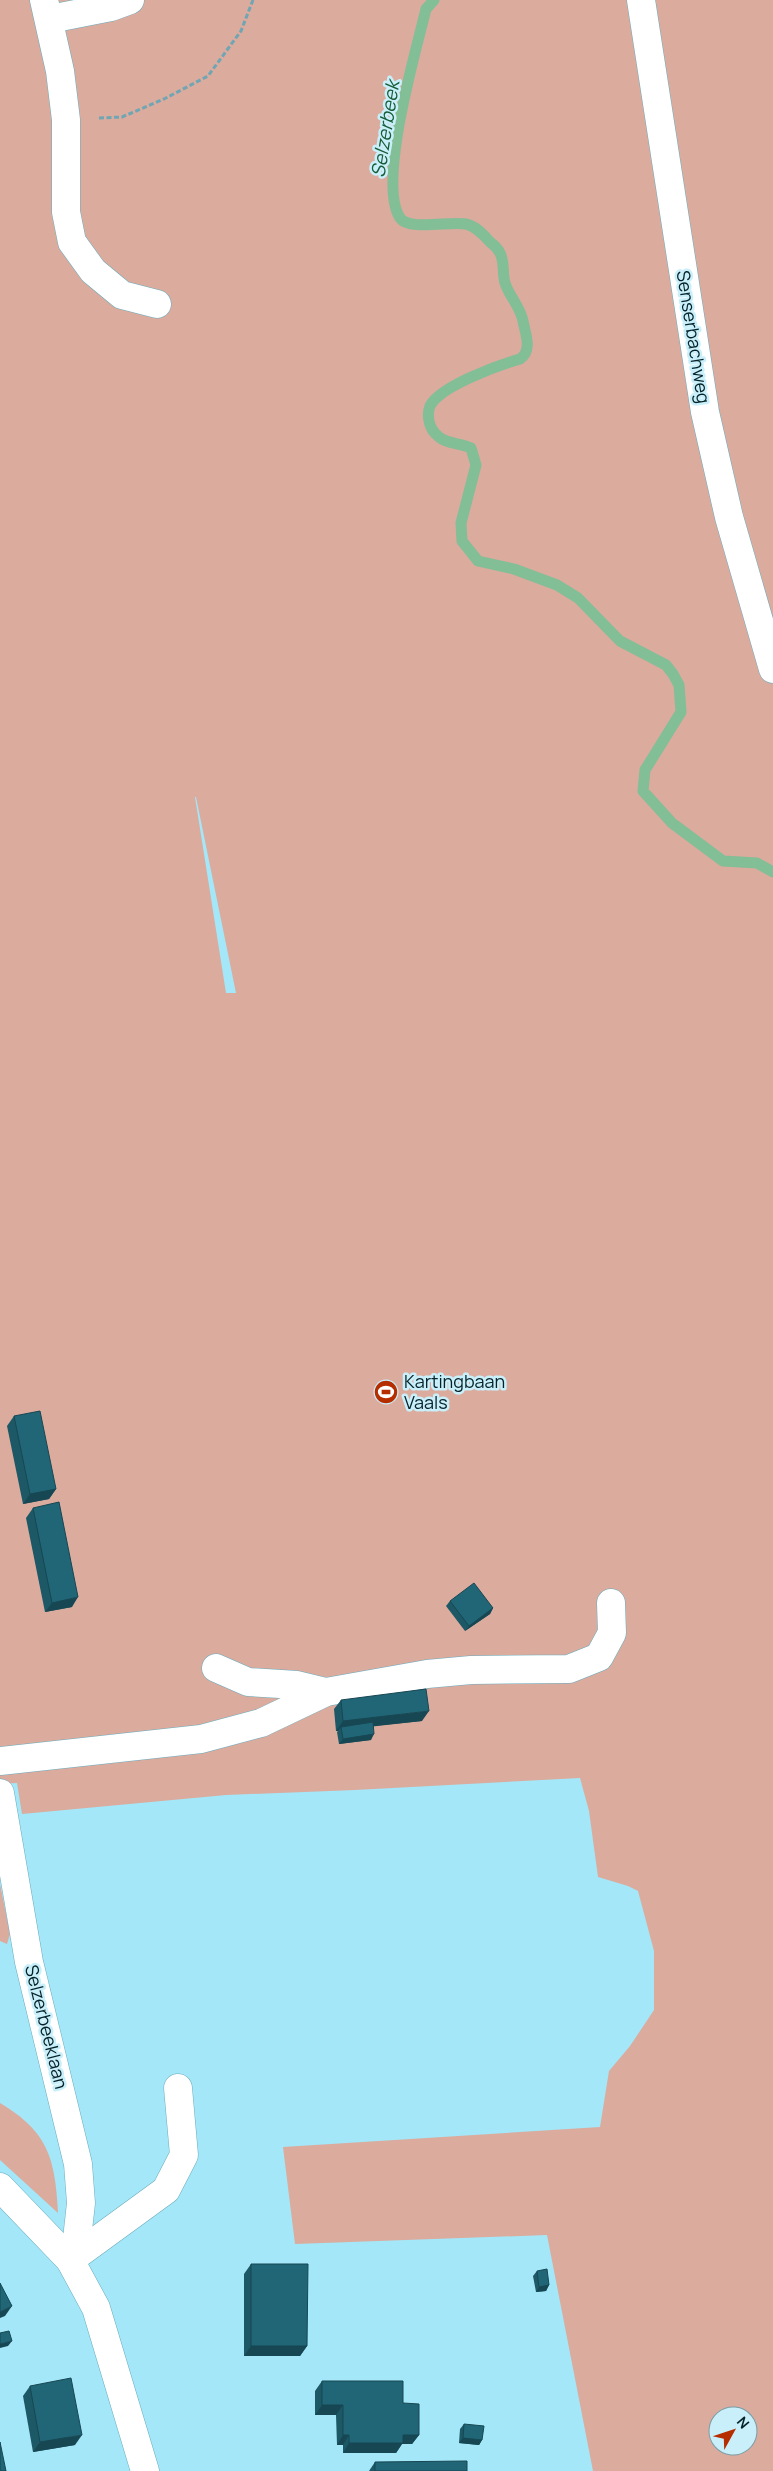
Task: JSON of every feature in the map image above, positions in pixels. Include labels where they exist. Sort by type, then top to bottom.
[{"type":"street","points":[[130,0],[111,7],[47,10],[60,71],[66,120],[66,212],[72,242],[94,271],[122,295],[157,304]]},
{"type":"street","name":"Senserbachweg","points":[[641,0],[705,412],[729,517],[773,669]]},
{"type":"street","points":[[0,1761],[202,1739],[261,1723],[326,1692],[427,1674],[471,1670],[569,1669],[598,1657],[612,1633],[611,1603]]},
{"type":"street","points":[[216,1668],[248,1682],[297,1685],[326,1692]]},
{"type":"street","name":"Selzerbeeklaan","points":[[0,1794],[29,1962],[78,2164],[81,2202],[77,2239],[70,2260]]},
{"type":"street","points":[[70,2260],[166,2190],[184,2155],[178,2088]]},
{"type":"street","points":[[0,2187],[70,2260],[96,2308],[145,2471]]},
{"type":"path","points":[[66,120],[122,116],[164,99],[208,76],[241,32],[253,0]]},
{"type":"shaded area","points":[[0,0],[773,0],[773,2471],[593,2471],[547,2235],[295,2244],[283,2147],[600,2127],[609,2071],[630,2046],[654,2010],[654,1951],[638,1891],[598,1877],[589,1811],[580,1778],[226,1795],[22,1814],[17,1783],[0,1784]],"holes":[[[196,797],[236,993],[226,993]]]},
{"type":"shaded area","points":[[0,1884],[10,1934],[7,1944],[0,1941]]},
{"type":"shaded area","points":[[0,2103],[29,2125],[46,2149],[55,2178],[58,2213],[0,2160]]},
{"type":"building","points":[[40,1411],[56,1489],[30,1494],[14,1416]]},
{"type":"building","points":[[59,1502],[78,1597],[52,1603],[33,1508]]},
{"type":"building","points":[[474,1583],[493,1608],[469,1626],[450,1601]]},
{"type":"building","points":[[426,1689],[429,1711],[343,1721],[341,1700]]},
{"type":"building","points":[[373,1722],[374,1734],[343,1739],[341,1727]]},
{"type":"building","points":[[251,2264],[308,2264],[307,2346],[251,2346]]},
{"type":"building","points":[[547,2269],[549,2285],[539,2287],[537,2271]]},
{"type":"building","points":[[0,2283],[12,2306],[0,2312]]},
{"type":"building","points":[[9,2331],[12,2341],[0,2344],[0,2333]]},
{"type":"building","points":[[71,2378],[82,2435],[40,2442],[30,2386]]},
{"type":"building","points":[[322,2381],[403,2381],[403,2403],[419,2404],[419,2435],[403,2435],[403,2443],[349,2443],[349,2435],[343,2435],[343,2405],[322,2405]]},
{"type":"building","points":[[464,2424],[484,2426],[482,2440],[463,2438]]},
{"type":"building","points":[[0,2442],[6,2471],[0,2471]]},
{"type":"building","points":[[467,2461],[467,2471],[375,2471],[375,2462]]},
{"type":"waterway","name":"Selzerbeek","points":[[434,0],[426,9],[407,84],[395,148],[394,201],[400,218],[405,222],[421,225],[466,224],[480,231],[496,247],[502,257],[505,283],[522,316],[527,341],[526,351],[520,359],[485,371],[457,384],[436,398],[429,408],[429,421],[434,432],[446,441],[471,448],[476,465],[461,523],[462,541],[478,561],[514,569],[557,585],[578,598],[620,641],[666,665],[679,685],[681,712],[645,770],[643,791],[672,823],[723,861],[757,863],[773,872]]},
{"type":"place","name":"Kartingbaan Vaals","points":[[386,1392]]}]
